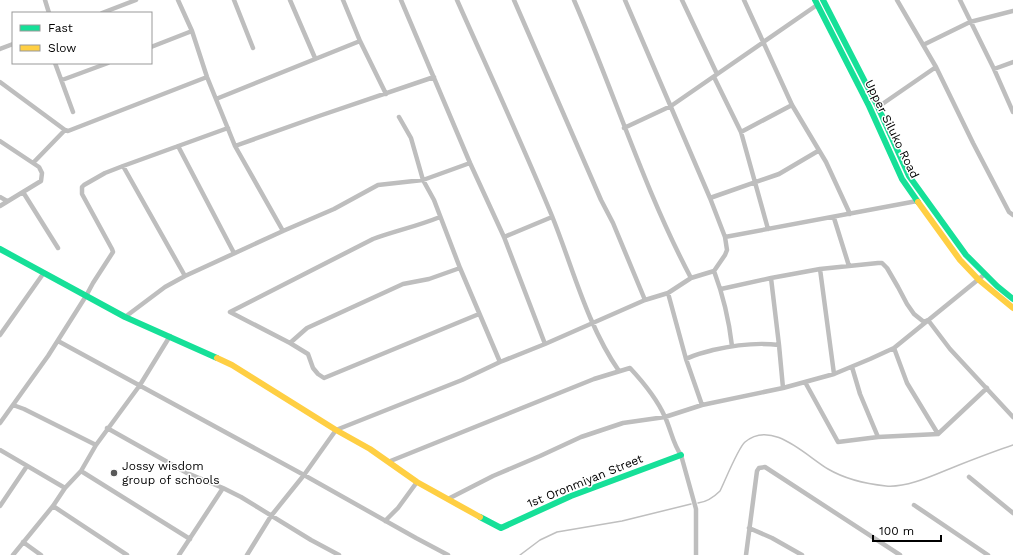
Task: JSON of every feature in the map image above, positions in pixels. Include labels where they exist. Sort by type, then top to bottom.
[{"type":"street","points":[[45,0],[48,12]]},
{"type":"street","points":[[105,12],[136,0]]},
{"type":"street","points":[[178,0],[192,31],[207,77],[235,146],[283,231]]},
{"type":"street","points":[[234,0],[253,48]]},
{"type":"street","points":[[290,0],[315,58]]},
{"type":"street","points":[[343,0],[360,41],[386,94]]},
{"type":"street","points":[[401,0],[470,163],[504,237],[545,344]]},
{"type":"street","points":[[457,0],[552,217],[593,323],[608,354],[619,371]]},
{"type":"street","points":[[514,0],[601,200],[614,223],[645,300]]},
{"type":"street","points":[[574,0],[624,128],[659,210],[692,278]]},
{"type":"street","points":[[247,555],[271,516],[304,475],[336,430],[462,380],[500,362],[645,300],[668,293],[692,278],[714,271],[725,255],[727,250],[725,237],[710,198],[625,0]]},
{"type":"street","points":[[682,0],[741,132],[768,229]]},
{"type":"street","points":[[744,0],[792,106],[832,174],[850,214]]},
{"type":"street","name":"Upper Siluko Road","points":[[823,0],[878,108],[909,176],[966,255],[997,286],[1013,299]]},
{"type":"street","points":[[897,0],[936,67],[973,143],[1009,212],[1013,215]]},
{"type":"street","points":[[960,0],[994,69],[1013,112]]},
{"type":"street","points":[[624,128],[671,106],[763,43],[816,3]]},
{"type":"street","name":"Upper Siluko Road","points":[[816,3],[834,35],[869,106],[902,179],[960,260],[979,280],[1013,308]]},
{"type":"street","points":[[923,45],[970,22],[1013,11]]},
{"type":"street","points":[[152,47],[192,31]]},
{"type":"street","points":[[216,99],[360,41]]},
{"type":"street","points":[[0,48],[12,44]]},
{"type":"street","points":[[994,69],[1013,62]]},
{"type":"street","points":[[56,64],[73,112]]},
{"type":"street","points":[[62,80],[105,64]]},
{"type":"street","points":[[878,108],[936,67]]},
{"type":"street","points":[[0,82],[68,131],[207,77]]},
{"type":"street","points":[[235,146],[434,78]]},
{"type":"street","points":[[741,132],[792,106]]},
{"type":"street","points":[[399,117],[413,144],[423,180],[440,217],[500,362]]},
{"type":"street","points":[[0,423],[58,341],[113,252],[82,194],[82,188],[84,185],[105,173],[228,128]]},
{"type":"street","points":[[33,163],[65,130]]},
{"type":"street","points":[[0,141],[39,167],[42,173],[41,181],[0,206]]},
{"type":"street","points":[[178,146],[234,253]]},
{"type":"street","points":[[710,198],[779,174],[818,151]]},
{"type":"street","points":[[125,317],[165,287],[185,276],[334,209],[378,185],[423,180],[470,163]]},
{"type":"street","points":[[123,166],[185,276]]},
{"type":"street","points":[[23,192],[58,248]]},
{"type":"street","points":[[0,197],[7,201]]},
{"type":"street","points":[[725,237],[834,218],[917,201]]},
{"type":"street","points":[[440,217],[373,240],[230,312],[308,354],[313,368],[324,378],[479,314]]},
{"type":"street","points":[[504,237],[552,217]]},
{"type":"street","points":[[834,218],[849,266]]},
{"type":"street","points":[[0,249],[43,274],[125,317],[232,365],[336,430],[370,449],[417,482],[448,499],[493,476],[581,437],[623,423],[665,417],[702,405],[783,388],[834,374],[852,367],[894,348],[985,274]]},
{"type":"street","points":[[721,289],[820,269],[878,262],[884,265],[914,314],[924,322],[928,320]]},
{"type":"street","points":[[290,343],[307,328],[403,284],[429,279],[460,268]]},
{"type":"street","points":[[820,269],[834,374]]},
{"type":"street","points":[[714,271],[721,289],[732,346]]},
{"type":"street","points":[[0,335],[43,274]]},
{"type":"street","points":[[771,278],[783,388]]},
{"type":"street","points":[[668,293],[686,359],[702,405]]},
{"type":"street","points":[[928,320],[950,349],[988,388],[1013,417]]},
{"type":"street","points":[[13,555],[53,506],[65,488],[82,471],[106,428],[140,385],[170,336]]},
{"type":"street","points":[[58,341],[448,555]]},
{"type":"street","points":[[686,359],[694,354],[732,346],[765,343],[779,345]]},
{"type":"street","points":[[894,348],[907,383],[938,434]]},
{"type":"street","points":[[852,367],[860,394],[878,438]]},
{"type":"street","points":[[388,462],[594,378],[630,368],[648,387],[665,417],[676,448],[681,455],[696,509],[696,555]]},
{"type":"street","points":[[805,382],[838,442],[938,434],[988,388]]},
{"type":"street","points":[[13,405],[96,445]]},
{"type":"street","points":[[106,428],[187,473],[241,497],[311,540],[340,555]]},
{"type":"street","points":[[0,450],[65,488]]},
{"type":"street","name":"1st Oronmiyan Street","points":[[448,499],[501,528],[571,496],[681,455]]},
{"type":"street","points":[[0,506],[27,466]]},
{"type":"street","points":[[746,555],[757,471],[759,468],[765,467],[900,555]]},
{"type":"street","points":[[82,471],[190,539]]},
{"type":"street","points":[[969,477],[1013,513]]},
{"type":"street","points":[[385,521],[404,502],[417,482]]},
{"type":"street","points":[[179,555],[223,488]]},
{"type":"street","points":[[914,505],[988,555]]},
{"type":"street","points":[[53,506],[127,555]]},
{"type":"street","points":[[749,528],[772,538],[801,555]]},
{"type":"street","points":[[23,542],[41,555]]},
{"type":"waterway","points":[[698,503],[710,499],[720,491],[742,445],[755,436],[766,435],[777,437],[788,442],[835,473],[871,484],[886,486],[904,485],[933,476],[1013,445]]},
{"type":"waterway","points":[[520,555],[540,540],[557,532],[622,521],[691,504]]},
{"type":"traffic: fast","points":[[815,0],[869,106],[902,179],[918,202]]},
{"type":"traffic: fast","points":[[823,0],[878,107],[909,176],[966,255],[997,286],[1013,299]]},
{"type":"traffic: fast","points":[[0,249],[125,317],[217,358]]},
{"type":"traffic: fast","points":[[480,517],[501,528],[571,496],[681,455]]},
{"type":"traffic: slow","points":[[918,202],[960,260],[979,280],[1013,308]]},
{"type":"traffic: slow","points":[[217,358],[232,365],[336,430],[370,449],[417,482],[480,517]]},
{"type":"place","name":"Jossy wisdom group of schools","points":[[114,473]]}]
